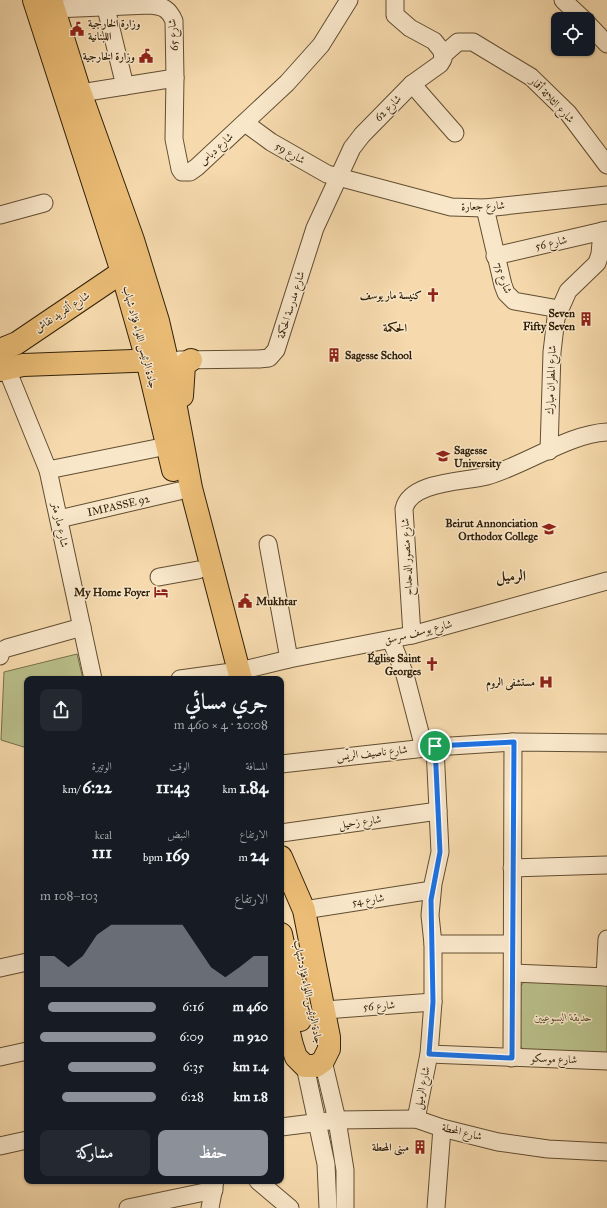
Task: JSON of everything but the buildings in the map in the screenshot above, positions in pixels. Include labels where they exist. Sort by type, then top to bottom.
[{"type":"highway","name":"جادة الرئيس اللواء فؤاد شهاب","points":[[34,0],[133,240],[158,321],[157,360]]},
{"type":"highway","name":"جادة الرئيس اللواء فؤاد شهاب","points":[[52,5],[101,205],[122,272],[157,360],[175,446],[178,491],[198,570],[232,675]]},
{"type":"highway","points":[[96,290],[106,276],[108,267],[101,205]]},
{"type":"highway","name":"شارع ألفريد نقاش","points":[[6,364],[17,343],[122,272]]},
{"type":"highway","points":[[6,364],[157,360]]},
{"type":"highway","points":[[175,446],[182,375],[184,365],[191,360]]},
{"type":"highway","name":"جادة الرئيس اللواء فؤاد شهاب","points":[[175,446],[191,488],[232,675]]},
{"type":"highway","points":[[284,864],[304,910],[325,1010],[329,1037],[329,1049],[314,1058],[296,1057],[284,1018]]},
{"type":"highway","name":"جادة الرئيس اللواء فؤاد شهاب","points":[[284,880],[314,1058]]},
{"type":"highway","name":"جادة الرئيس اللواء فؤاد شهاب","points":[[284,945],[314,1058]]},
{"type":"street","name":"شارع دباس","points":[[175,78],[174,139],[178,163],[182,172],[190,172],[287,83],[321,45],[349,0]]},
{"type":"street","points":[[395,0],[396,15],[399,19],[410,28],[434,41],[441,51]]},
{"type":"street","points":[[563,0],[576,12]]},
{"type":"street","points":[[105,3],[125,86]]},
{"type":"street","name":"شارع 65","points":[[52,5],[105,3],[159,5],[168,10],[174,21],[175,78]]},
{"type":"street","points":[[595,31],[607,44]]},
{"type":"street","name":"شارع الثلاثة أقمار","points":[[441,51],[458,42],[473,42],[531,77],[568,113],[607,165]]},
{"type":"street","name":"شارع 62","points":[[339,177],[352,148],[362,135],[412,84],[440,64],[443,59],[441,51]]},
{"type":"street","points":[[73,94],[175,78]]},
{"type":"street","points":[[412,84],[455,133]]},
{"type":"street","name":"شارع 59","points":[[244,123],[271,142],[315,168],[339,177]]},
{"type":"street","name":"شارع جعارة","points":[[339,177],[451,207],[485,208],[607,195]]},
{"type":"street","name":"شارع مدرسة الحكمة","points":[[157,360],[259,359],[268,358],[276,350],[314,228],[339,177]]},
{"type":"street","points":[[0,215],[44,203]]},
{"type":"street","name":"شارع 75","points":[[485,208],[503,285],[511,299],[559,309]]},
{"type":"street","name":"شارع 56","points":[[495,256],[605,231]]},
{"type":"street","name":"شارع المطران مبارك","points":[[549,451],[552,352],[554,330],[559,309],[568,291],[597,263],[605,231]]},
{"type":"street","name":"شارع مار متر","points":[[6,364],[48,470],[92,676]]},
{"type":"street","name":"شارع منصور الدحداح","points":[[412,635],[404,509],[408,499],[414,493],[432,487],[504,471],[592,434],[607,432]]},
{"type":"street","points":[[48,470],[175,446]]},
{"type":"street","name":"IMPASSE 92","points":[[59,520],[178,491]]},
{"type":"street","points":[[268,544],[289,658]]},
{"type":"street","points":[[159,577],[198,570]]},
{"type":"street","name":"شارع يوسف سرسق","points":[[219,676],[232,675],[289,658],[412,635],[607,581]]},
{"type":"street","points":[[0,656],[1,651],[7,648],[82,627]]},
{"type":"street","name":"شارع الرميل","points":[[391,640],[403,668],[430,747],[438,811],[440,852],[432,890],[430,915],[433,944],[433,1002],[429,1054],[416,1119]]},
{"type":"street","points":[[512,1058],[512,868],[514,742]]},
{"type":"street","name":"شارع ناصيف الريّس","points":[[284,764],[430,747],[514,742],[607,743]]},
{"type":"street","name":"شارع زحيل","points":[[284,833],[438,811]]},
{"type":"street","points":[[512,868],[607,865]]},
{"type":"street","name":"شارع 54","points":[[304,910],[432,890]]},
{"type":"street","points":[[513,973],[606,977],[607,939]]},
{"type":"street","points":[[433,944],[512,944]]},
{"type":"street","points":[[0,968],[24,963]]},
{"type":"street","name":"شارع 56","points":[[325,1010],[433,1002]]},
{"type":"street","points":[[0,1057],[24,1052]]},
{"type":"street","name":"شارع موسكو","points":[[429,1054],[607,1061]]},
{"type":"street","points":[[314,1058],[337,1120],[345,1170],[345,1208]]},
{"type":"street","points":[[314,1058],[318,1124],[326,1164],[328,1208]]},
{"type":"street","name":"شارع المحطة","points":[[284,1127],[318,1124],[337,1120],[416,1119],[442,1128],[498,1142],[548,1149],[607,1152]]},
{"type":"street","points":[[436,1208],[442,1128]]},
{"type":"street","points":[[0,1146],[24,1141]]},
{"type":"street","points":[[262,1184],[290,1208]]},
{"type":"street","points":[[128,1208],[215,1185],[210,1208]]},
{"type":"green space","points":[[77,654],[82,676],[24,676],[24,747],[1,740],[4,672]]},
{"type":"green space","name":"حديقة اليسوعيين","points":[[525,981],[607,984],[607,1053],[524,1051],[519,1044],[519,988]]},
{"type":"place","name":"وزارة الخارجية اللبنانية","points":[[77,29]]},
{"type":"place","name":"وزارة الخارجية","points":[[146,56]]},
{"type":"place","name":"كنيسة مار يوسف","points":[[433,295]]},
{"type":"place","name":"Seven Fifty Seven","points":[[586,319]]},
{"type":"place","name":"Sagesse School","points":[[334,355]]},
{"type":"place","name":"Sagesse University","points":[[443,456]]},
{"type":"place","name":"Beirut Annonciation Orthodox College","points":[[549,529]]},
{"type":"place","name":"My Home Foyer","points":[[161,592]]},
{"type":"place","name":"Mukhtar","points":[[245,601]]},
{"type":"place","name":"Église Saint Georges","points":[[432,664]]},
{"type":"place","name":"مستشفى الروم","points":[[546,682]]},
{"type":"place","name":"مبنى المحطة","points":[[420,1147]]},
{"type":"district","name":"الحكمة","points":[[395,328]]},
{"type":"district","name":"الرميل","points":[[511,576]]},
{"type":"route","points":[[514,742],[512,868],[512,1058],[429,1054],[433,1002],[433,944],[430,915],[434,876],[439,861],[440,852],[435,746],[514,742]]}]
